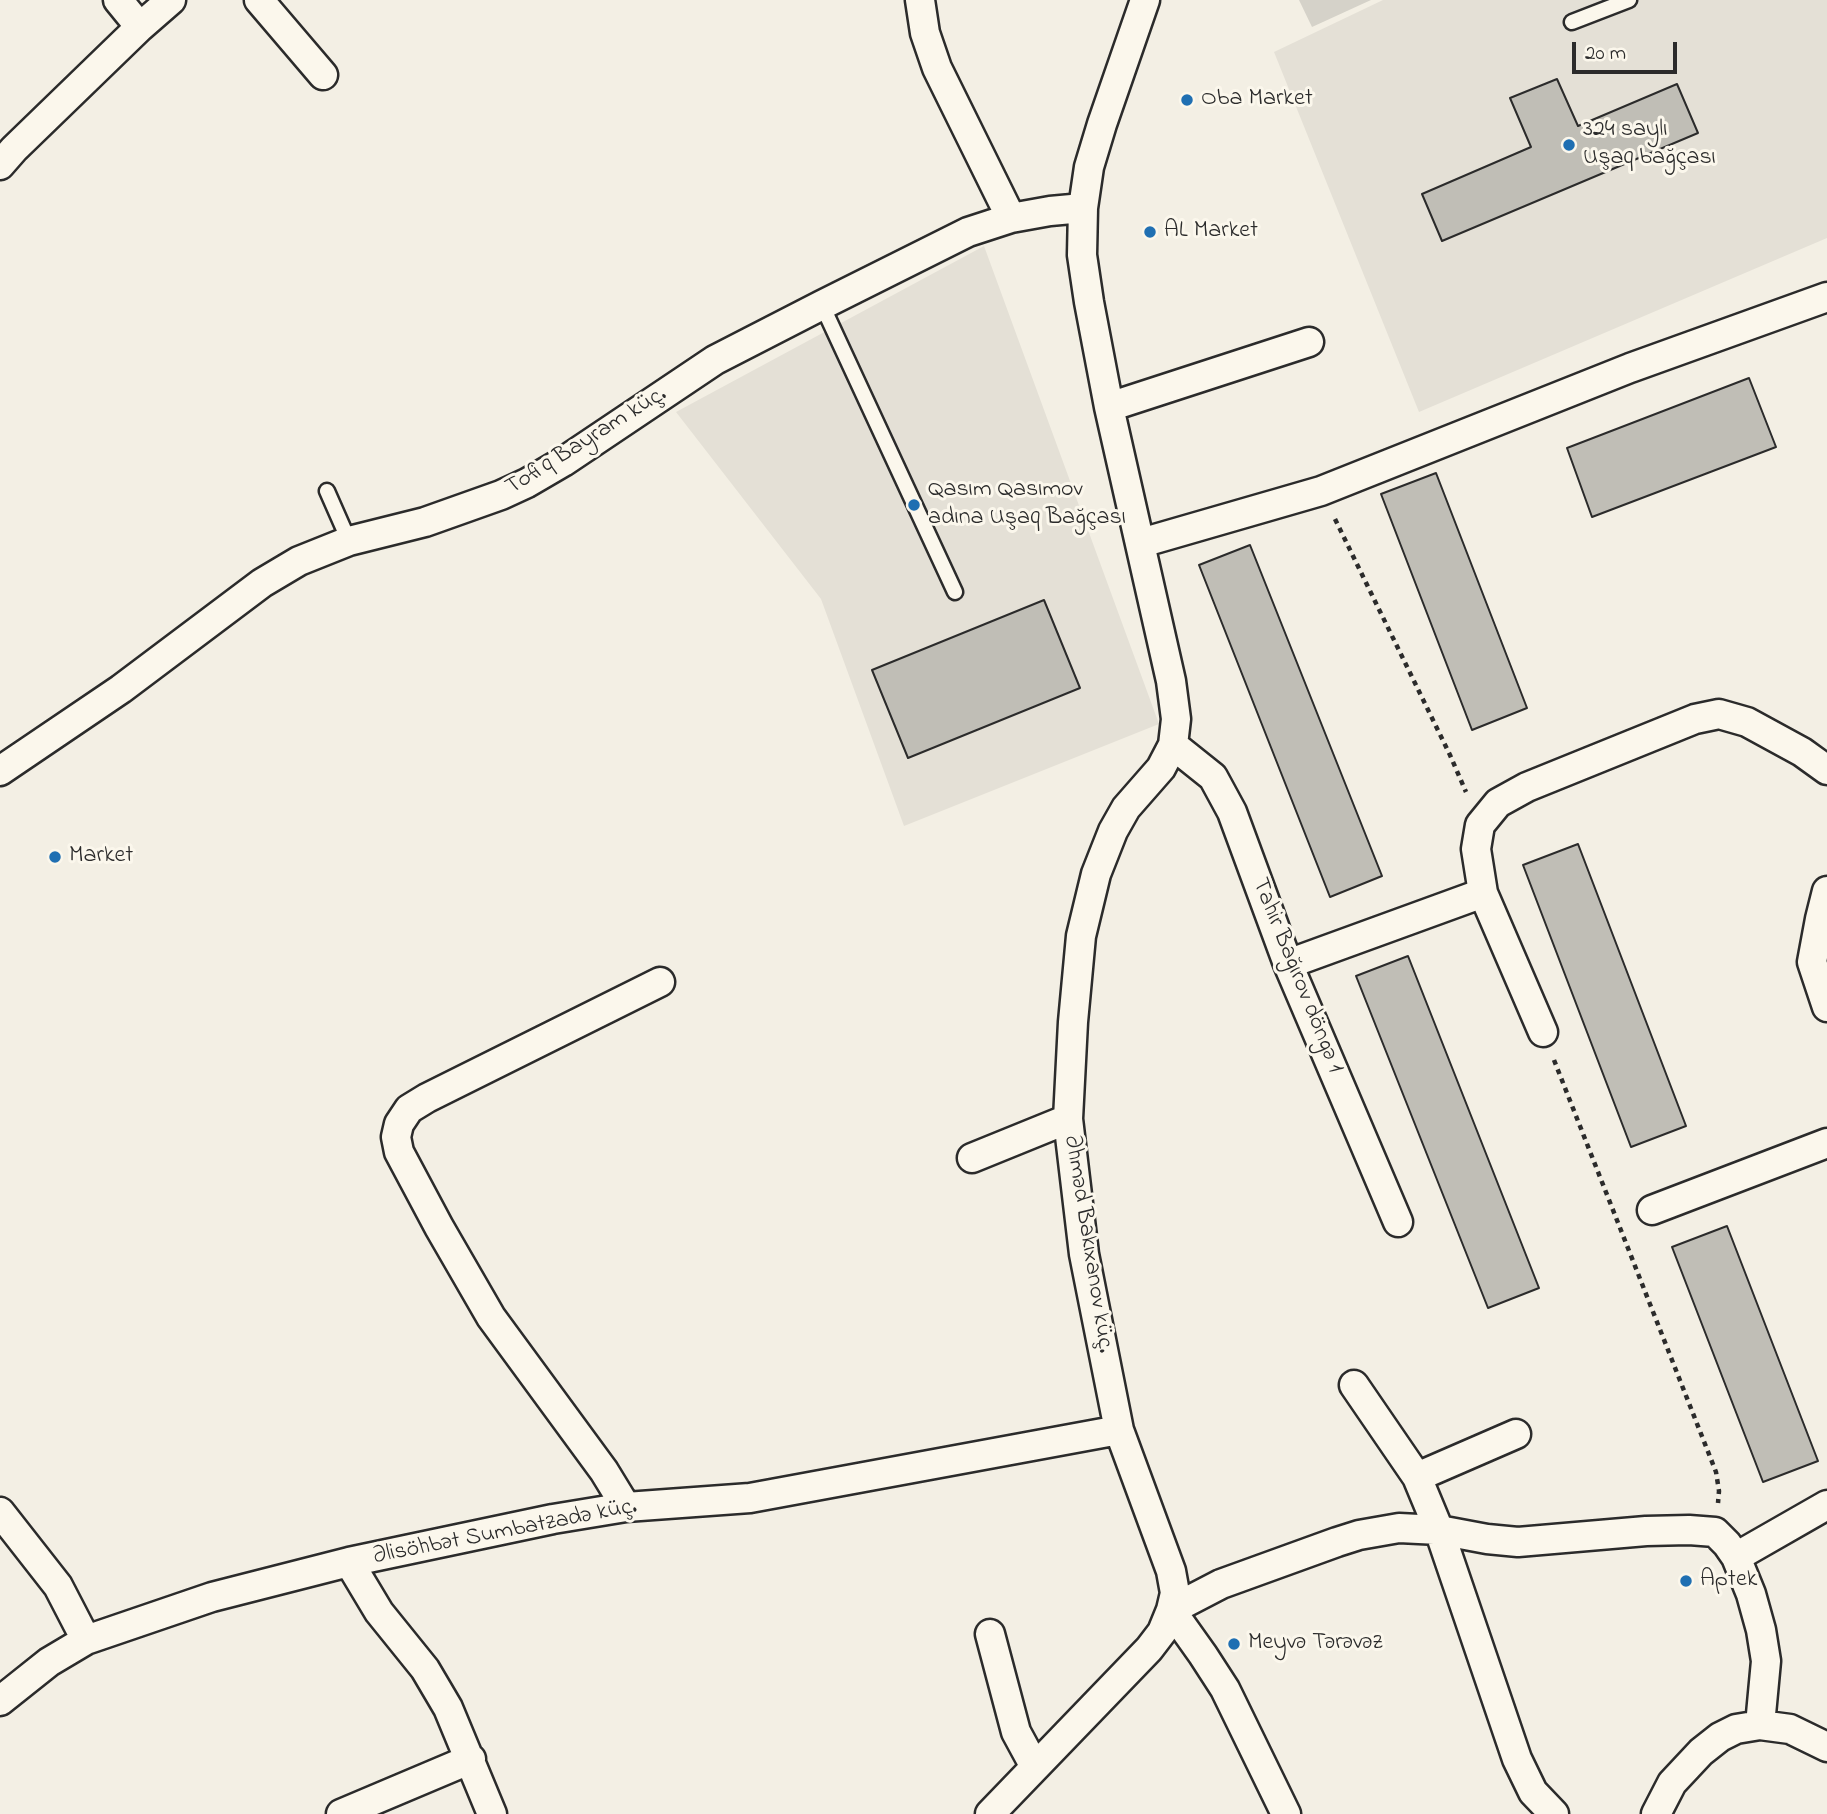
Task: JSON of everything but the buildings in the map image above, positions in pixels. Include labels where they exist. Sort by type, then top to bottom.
[{"type":"street","points":[[118,0],[140,27]]},
{"type":"street","points":[[0,166],[14,149],[171,0]]},
{"type":"street","points":[[259,0],[323,75]]},
{"type":"street","points":[[920,0],[925,33],[937,68],[1011,218]]},
{"type":"street","name":"Əhməd Bakıxanov küç.","points":[[990,1814],[1149,1649],[1163,1632],[1175,1593],[1171,1571],[1119,1430],[1084,1254],[1068,1119],[1081,936],[1096,874],[1113,831],[1126,808],[1161,768],[1173,745],[1176,719],[1171,681],[1109,407],[1082,254],[1083,208],[1089,167],[1144,0]]},
{"type":"street","name":"Tofiq Bayram küç.","points":[[0,771],[121,689],[262,583],[299,561],[349,541],[425,522],[527,483],[715,360],[968,232],[1011,218],[1083,208]]},
{"type":"street","points":[[1141,543],[1321,491],[1630,368],[1827,296]]},
{"type":"street","points":[[1109,407],[1309,342]]},
{"type":"street","points":[[1543,1031],[1483,893],[1476,849],[1480,825],[1498,803],[1527,787],[1695,719],[1719,715],[1747,722],[1802,752],[1827,770]]},
{"type":"street","name":"Tahir Bağırov döngə 1","points":[[1173,745],[1213,777],[1232,812],[1288,964],[1398,1222]]},
{"type":"street","points":[[1827,891],[1812,962],[1827,1007]]},
{"type":"street","points":[[1288,964],[1483,893]]},
{"type":"street","points":[[626,1507],[604,1471],[491,1317],[399,1152],[396,1137],[399,1124],[410,1110],[427,1098],[660,982]]},
{"type":"street","points":[[972,1158],[1068,1119]]},
{"type":"street","points":[[1651,1210],[1827,1143]]},
{"type":"street","points":[[1354,1385],[1417,1476],[1439,1530],[1517,1759],[1533,1792],[1555,1814]]},
{"type":"street","name":"Əlisöhbət Sumbatzadə küç.","points":[[0,1701],[49,1661],[86,1640],[212,1597],[349,1562],[552,1519],[626,1507],[750,1498],[1119,1430]]},
{"type":"street","points":[[1417,1476],[1516,1434]]},
{"type":"street","points":[[1736,1557],[1827,1504]]},
{"type":"street","points":[[0,1512],[58,1586],[86,1640]]},
{"type":"street","points":[[1286,1814],[1225,1689],[1171,1610],[1221,1584],[1359,1535],[1399,1528],[1439,1530],[1518,1542],[1646,1531],[1715,1532],[1736,1557],[1761,1630],[1766,1661],[1760,1725]]},
{"type":"street","points":[[349,1562],[379,1612],[425,1669],[449,1708],[492,1814]]},
{"type":"street","points":[[989,1634],[1016,1732],[1035,1767]]},
{"type":"street","points":[[1656,1814],[1672,1783],[1701,1752],[1720,1737],[1736,1729],[1760,1725],[1790,1729],[1827,1746]]},
{"type":"street","points":[[341,1814],[471,1759]]},
{"type":"lane","points":[[1572,22],[1629,0]]},
{"type":"lane","points":[[821,305],[955,592]]},
{"type":"lane","points":[[327,491],[349,541]]},
{"type":"path","points":[[1321,491],[1450,754],[1480,825]]},
{"type":"path","points":[[1543,1031],[1716,1472],[1720,1492],[1715,1532]]},
{"type":"shaded area","points":[[1299,0],[1371,0],[1312,27]]},
{"type":"shaded area","name":"324 saylı Uşaq bağçası","points":[[1383,0],[1827,0],[1827,238],[1419,412],[1274,52]]},
{"type":"shaded area","name":"Qasım Qasımov adına Uşaq Bağçası","points":[[984,246],[1159,724],[904,826],[821,599],[676,412]]},
{"type":"place","name":"Oba Market","points":[[1187,100]]},
{"type":"place","name":"324 saylı Uşaq bağçası","points":[[1569,145]]},
{"type":"place","name":"AL Market","points":[[1150,232]]},
{"type":"place","name":"Qasım Qasımov adına Uşaq Bağçası","points":[[914,505]]},
{"type":"place","name":"Market","points":[[55,857]]},
{"type":"place","name":"Aptek","points":[[1686,1581]]},
{"type":"place","name":"Meyvə Tərəvəz","points":[[1234,1644]]}]
